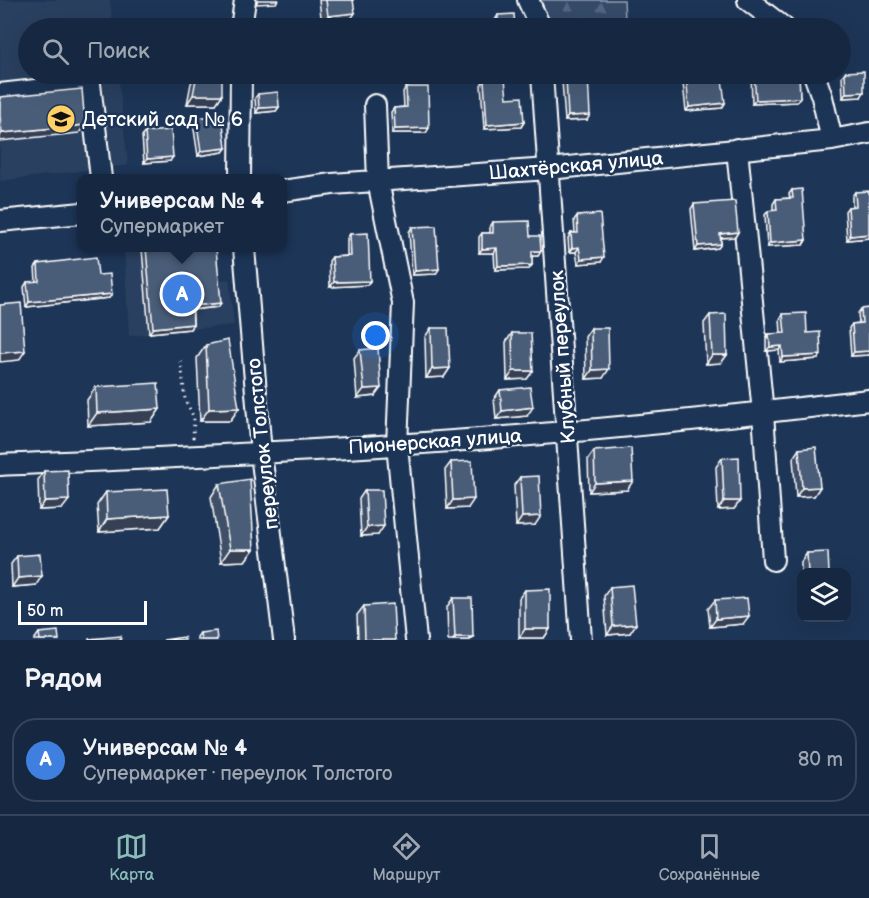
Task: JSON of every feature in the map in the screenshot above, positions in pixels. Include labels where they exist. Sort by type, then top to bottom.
[{"type":"street","points":[[242,18],[244,0]]},
{"type":"street","points":[[528,0],[536,18]]},
{"type":"street","points":[[748,0],[771,18]]},
{"type":"street","points":[[0,94],[90,84],[101,174]]},
{"type":"street","points":[[240,174],[241,84]]},
{"type":"street","name":"Клубный переулок","points":[[543,84],[581,640]]},
{"type":"street","points":[[817,84],[832,140]]},
{"type":"street","points":[[375,105],[378,181],[403,303],[397,445],[416,640]]},
{"type":"street","name":"Шахтёрская улица","points":[[287,190],[332,184],[549,169],[832,140],[869,133]]},
{"type":"street","points":[[738,149],[763,413],[773,560]]},
{"type":"street","points":[[0,221],[77,213]]},
{"type":"street","name":"переулок Толстого","points":[[244,252],[261,453],[284,640]]},
{"type":"street","name":"Пионерская улица","points":[[0,465],[397,445],[567,432],[869,400]]},
{"type":"path","points":[[181,361],[185,399],[194,418],[192,457]]},
{"type":"shaded area","name":"Детский сад № 6","points":[[0,0],[110,0],[112,18],[18,18],[18,84],[119,84],[128,165],[0,181]]},
{"type":"shaded area","points":[[124,252],[213,252],[216,281],[229,279],[234,325],[129,336]]},
{"type":"green space","points":[[540,0],[624,0],[625,18],[547,18]]},
{"type":"building","points":[[326,0],[353,0],[355,13],[328,16]]},
{"type":"building","points":[[514,14],[514,18],[498,18],[498,15]]},
{"type":"building","points":[[864,71],[864,92],[846,93],[846,84],[851,84],[851,72]]},
{"type":"building","points":[[195,84],[222,84],[222,95],[193,95]]},
{"type":"building","points":[[484,84],[506,84],[507,98],[522,97],[524,122],[487,125]]},
{"type":"building","points":[[566,84],[588,84],[590,115],[568,116]]},
{"type":"building","points":[[687,84],[723,84],[725,103],[689,107]]},
{"type":"building","points":[[755,84],[799,84],[800,98],[756,100]]},
{"type":"building","points":[[406,87],[428,87],[429,128],[395,129],[394,108],[407,107]]},
{"type":"building","points":[[82,89],[85,125],[2,133],[0,97]]},
{"type":"building","points":[[278,92],[279,107],[259,108],[258,94]]},
{"type":"building","points":[[222,115],[226,148],[201,151],[196,118]]},
{"type":"building","points":[[171,130],[173,157],[147,159],[145,132]]},
{"type":"building","points":[[802,189],[806,240],[770,243],[768,211],[777,210],[776,199],[793,198],[792,190]]},
{"type":"building","points":[[869,191],[869,234],[850,236],[848,207],[856,206],[855,192]]},
{"type":"building","points":[[735,201],[738,232],[720,234],[721,244],[698,246],[694,204]]},
{"type":"building","points":[[600,214],[604,257],[581,259],[579,247],[572,248],[571,233],[578,233],[577,216]]},
{"type":"building","points":[[529,221],[530,236],[540,236],[541,251],[532,251],[532,265],[498,266],[497,248],[482,249],[482,233],[493,233],[493,222]]},
{"type":"building","points":[[436,226],[439,269],[415,271],[412,227]]},
{"type":"building","points":[[368,233],[370,281],[334,282],[332,257],[351,256],[350,234]]},
{"type":"building","points":[[146,252],[216,252],[221,303],[192,306],[193,324],[153,328]]},
{"type":"building","points":[[96,257],[98,275],[110,274],[112,294],[29,302],[27,282],[39,281],[38,264]]},
{"type":"building","points":[[21,303],[25,351],[0,353],[0,305]]},
{"type":"building","points":[[869,308],[869,351],[854,352],[852,324],[862,323],[861,309]]},
{"type":"building","points":[[806,313],[807,333],[820,332],[821,355],[783,357],[782,346],[770,347],[769,334],[785,333],[783,314]]},
{"type":"building","points":[[726,314],[727,355],[712,355],[710,315]]},
{"type":"building","points":[[431,328],[448,328],[450,368],[432,369]]},
{"type":"building","points":[[591,328],[608,328],[609,369],[592,370]]},
{"type":"building","points":[[512,333],[531,333],[533,371],[513,371]]},
{"type":"building","points":[[228,340],[239,408],[209,409],[206,345]]},
{"type":"building","points":[[378,348],[381,388],[364,389],[360,350]]},
{"type":"building","points":[[158,383],[160,409],[97,413],[96,387]]},
{"type":"building","points":[[530,387],[533,407],[502,411],[500,390]]},
{"type":"building","points":[[816,447],[820,487],[802,488],[799,449]]},
{"type":"building","points":[[631,448],[633,481],[595,483],[594,451]]},
{"type":"building","points":[[739,457],[740,501],[724,501],[722,458]]},
{"type":"building","points":[[472,461],[474,499],[453,500],[451,462]]},
{"type":"building","points":[[68,470],[69,500],[45,501],[44,471]]},
{"type":"building","points":[[539,476],[541,516],[522,517],[520,477]]},
{"type":"building","points":[[250,479],[254,549],[230,549],[219,484]]},
{"type":"building","points":[[167,489],[169,515],[107,519],[106,492]]},
{"type":"building","points":[[365,490],[382,490],[384,526],[367,527]]},
{"type":"building","points":[[828,552],[829,568],[808,568],[807,553]]},
{"type":"building","points":[[40,554],[42,576],[18,578],[17,556]]},
{"type":"building","points":[[632,585],[636,624],[613,626],[610,587]]},
{"type":"building","points":[[550,589],[550,629],[525,629],[525,590]]},
{"type":"building","points":[[453,598],[472,598],[473,637],[455,637]]},
{"type":"building","points":[[747,598],[749,616],[716,619],[715,600]]},
{"type":"building","points":[[393,604],[395,640],[365,640],[364,606]]},
{"type":"building","points":[[58,631],[59,640],[40,640],[39,633]]},
{"type":"building","points":[[216,631],[217,640],[201,640],[200,633]]},
{"type":"building","points":[[121,636],[121,640],[89,640],[89,639]]},
{"type":"building","points":[[184,637],[185,640],[163,640]]},
{"type":"place","name":"Детский сад № 6","points":[[61,119]]},
{"type":"place","name":"Универсам № 4","points":[[182,294]]}]
